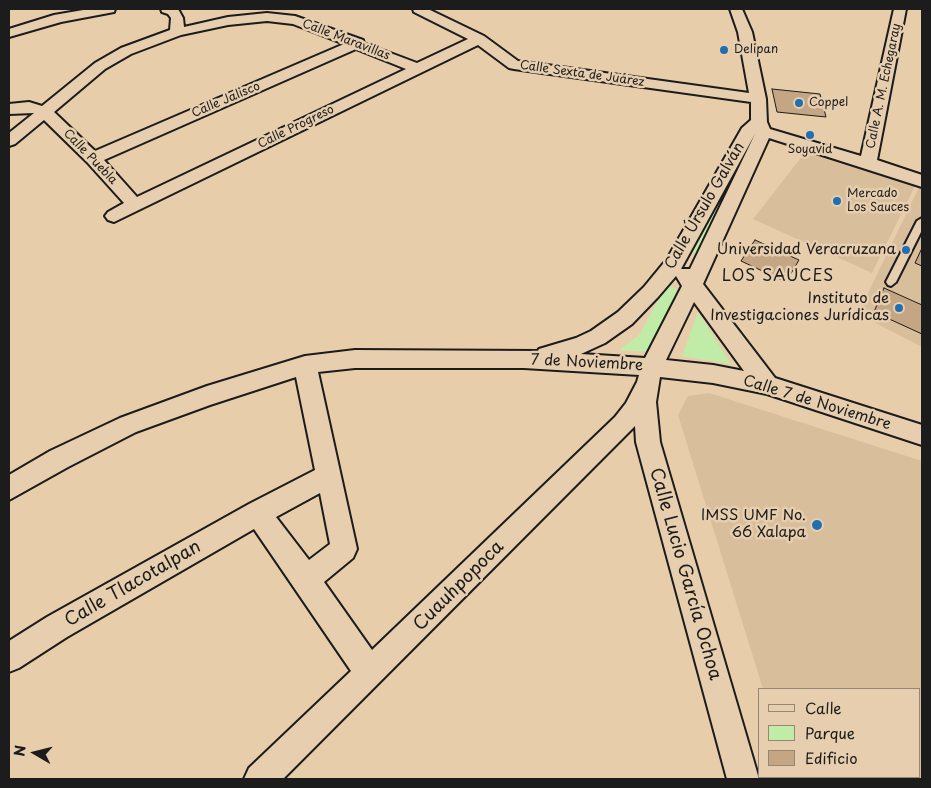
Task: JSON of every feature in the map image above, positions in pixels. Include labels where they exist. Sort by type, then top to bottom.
[{"type":"street","points":[[9,33],[59,18],[109,9]]},
{"type":"street","points":[[167,9],[173,11],[177,18],[177,32]]},
{"type":"street","name":"Calle Sexta de Juárez","points":[[419,9],[479,39],[514,65],[758,99]]},
{"type":"street","name":"Calle Úrsulo Galván","points":[[649,375],[693,284],[758,127],[758,99],[745,32],[736,9]]},
{"type":"street","name":"Calle A. M. Echegaray","points":[[868,163],[900,9]]},
{"type":"street","name":"Calle Maravillas","points":[[9,141],[100,66],[143,44],[177,32],[228,21],[267,17],[295,20],[358,43],[417,68]]},
{"type":"street","name":"Calle Progreso","points":[[114,216],[479,39]]},
{"type":"street","name":"Calle Jalisco","points":[[93,158],[358,43]]},
{"type":"street","points":[[9,109],[28,108],[44,111]]},
{"type":"street","name":"Calle Puebla","points":[[44,111],[93,158],[135,205]]},
{"type":"street","points":[[758,127],[922,181]]},
{"type":"street","name":"Calle Úrsulo Galván","points":[[524,359],[572,348],[598,337],[613,328],[651,292],[674,264],[758,127]]},
{"type":"street","points":[[674,264],[693,284],[767,386]]},
{"type":"street","points":[[9,488],[59,459],[128,425],[207,396],[305,365],[355,359],[524,359]]},
{"type":"street","name":"7 de Noviembre","points":[[524,359],[649,375]]},
{"type":"street","points":[[305,365],[344,548],[306,579]]},
{"type":"street","name":"Calle 7 de Noviembre","points":[[649,375],[713,374],[767,386],[922,435]]},
{"type":"street","name":"Cuauhpopoca","points":[[260,779],[623,424],[642,397],[649,375]]},
{"type":"street","name":"Calle Lucio García Ochoa","points":[[649,375],[645,402],[648,442],[742,779]]},
{"type":"street","name":"Calle Tlacotalpan","points":[[9,658],[57,627],[258,513],[328,476]]},
{"type":"street","points":[[258,513],[370,673]]},
{"type":"lane","points":[[891,282],[922,221]]},
{"type":"shaded area","name":"Mercado Los Sauces","points":[[807,150],[916,184],[872,273],[753,219]]},
{"type":"shaded area","name":"Universidad Veracruzana","points":[[920,185],[922,186],[922,347],[858,314]]},
{"type":"shaded area","name":"IMSS UMF No. 66 Xalapa","points":[[709,393],[922,461],[922,779],[790,779],[921,778],[921,688],[763,688],[678,415],[688,396]]},
{"type":"green space","points":[[743,146],[748,147],[697,254],[690,251]]},
{"type":"green space","points":[[667,284],[677,289],[657,352],[619,350],[639,335]]},
{"type":"green space","points":[[698,312],[731,364],[682,356]]},
{"type":"building","name":"Coppel","points":[[772,89],[820,94],[826,117],[777,112]]},
{"type":"building","points":[[755,240],[799,260],[786,282],[741,261]]},
{"type":"building","points":[[922,248],[922,266],[915,263]]},
{"type":"building","name":"Instituto de Investigaciones Jurídicas","points":[[884,288],[922,305],[922,334],[874,312]]},
{"type":"building","points":[[890,778],[893,779],[812,779]]},
{"type":"place","name":"Delipan","points":[[724,50]]},
{"type":"place","name":"Coppel","points":[[799,103]]},
{"type":"place","name":"Soyavid","points":[[810,135]]},
{"type":"place","name":"Mercado Los Sauces","points":[[837,201]]},
{"type":"place","name":"Universidad Veracruzana","points":[[906,250]]},
{"type":"place","name":"Instituto de Investigaciones Jurídicas","points":[[899,308]]},
{"type":"place","name":"IMSS UMF No. 66 Xalapa","points":[[817,525]]},
{"type":"district","name":"LOS SAUCES","points":[[778,277]]}]
